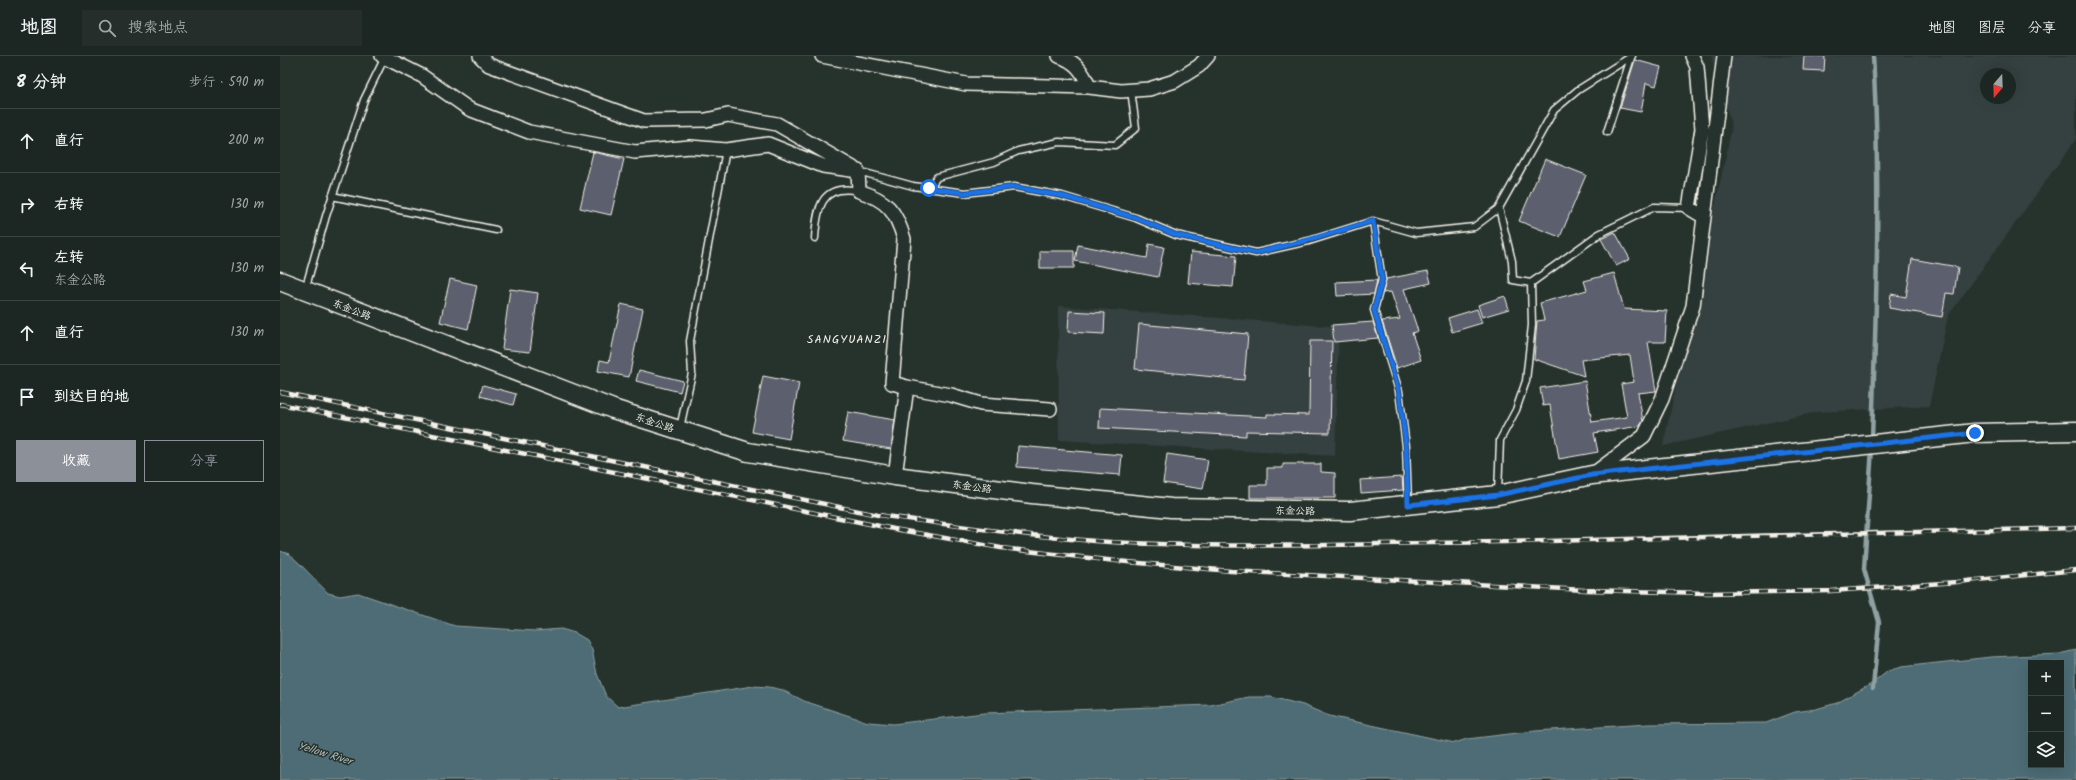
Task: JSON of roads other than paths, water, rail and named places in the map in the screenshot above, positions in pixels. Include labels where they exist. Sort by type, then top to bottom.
[{"type":"main road","name":"东金公路","points":[[280,281],[613,409],[748,452],[894,476],[1032,494],[1171,508],[1350,512],[1498,495],[1592,475],[1975,433],[2076,431]]},
{"type":"street","points":[[480,56],[489,65],[644,121],[706,120],[728,115],[777,124],[858,171]]},
{"type":"street","points":[[822,56],[966,84],[1089,86],[1131,90],[1149,90],[1176,81],[1199,66],[1208,56]]},
{"type":"street","points":[[1059,56],[1068,59],[1077,66],[1085,76],[1089,86]]},
{"type":"street","points":[[1692,56],[1698,67],[1702,129],[1689,208],[1704,217]]},
{"type":"street","points":[[1592,475],[1644,436],[1662,399],[1693,306],[1724,56]]},
{"type":"street","points":[[384,57],[422,76],[469,109],[529,132],[636,152],[690,146],[726,150],[768,144],[823,166],[858,171]]},
{"type":"street","points":[[858,171],[859,191],[876,197],[890,207],[899,222],[904,239],[892,383],[951,395],[981,404],[1050,409]]},
{"type":"street","points":[[894,476],[907,387]]},
{"type":"lane","points":[[305,291],[332,196],[364,100],[384,57]]},
{"type":"lane","points":[[858,171],[913,186],[965,193],[1014,187],[1062,196],[1136,218],[1176,235],[1256,253],[1309,240],[1373,221],[1416,233],[1474,227],[1499,208],[1554,110],[1578,90],[1632,57]]},
{"type":"lane","points":[[1607,132],[1632,57]]},
{"type":"lane","points":[[929,188],[937,177],[994,162],[1018,151],[1059,142],[1115,145],[1136,128],[1131,90]]},
{"type":"lane","points":[[680,430],[692,373],[690,341],[726,150]]},
{"type":"lane","points":[[814,238],[817,212],[829,195],[838,190],[849,189],[859,191]]},
{"type":"lane","points":[[332,196],[496,230]]},
{"type":"lane","points":[[1499,208],[1512,261],[1513,280],[1532,283],[1599,234],[1654,207],[1689,208]]},
{"type":"lane","points":[[1373,221],[1382,280],[1374,310],[1399,391],[1406,446],[1408,505]]},
{"type":"lane","points":[[1498,495],[1500,440],[1516,410],[1526,381],[1532,325],[1532,283]]},
{"type":"water","name":"Yellow River","points":[[280,551],[289,554],[328,593],[340,596],[358,593],[455,626],[535,631],[561,629],[575,633],[587,640],[592,650],[597,674],[606,696],[618,707],[753,686],[783,690],[804,701],[868,722],[893,724],[984,713],[1211,705],[1249,697],[1271,697],[1303,705],[1329,716],[1455,743],[1467,739],[1535,731],[1649,724],[1766,723],[1795,712],[1816,709],[1837,703],[1873,683],[1888,671],[1901,667],[1991,657],[2059,654],[2076,650],[2076,780],[280,780]]},
{"type":"waterway","points":[[1872,440],[1877,200],[1877,152],[1873,56]]},
{"type":"waterway","points":[[1872,448],[1864,569],[1879,622],[1873,688]]},
{"type":"railway","points":[[280,392],[878,515],[1019,534],[1124,543],[1246,546],[1332,545],[1718,538],[2076,528]]},
{"type":"railway","points":[[280,404],[894,529],[1001,548],[1116,561],[1231,571],[1585,590],[1707,593],[1831,591],[1957,582],[2076,570]]},
{"type":"district","name":"SANGYUANZI","points":[[847,339]]}]
